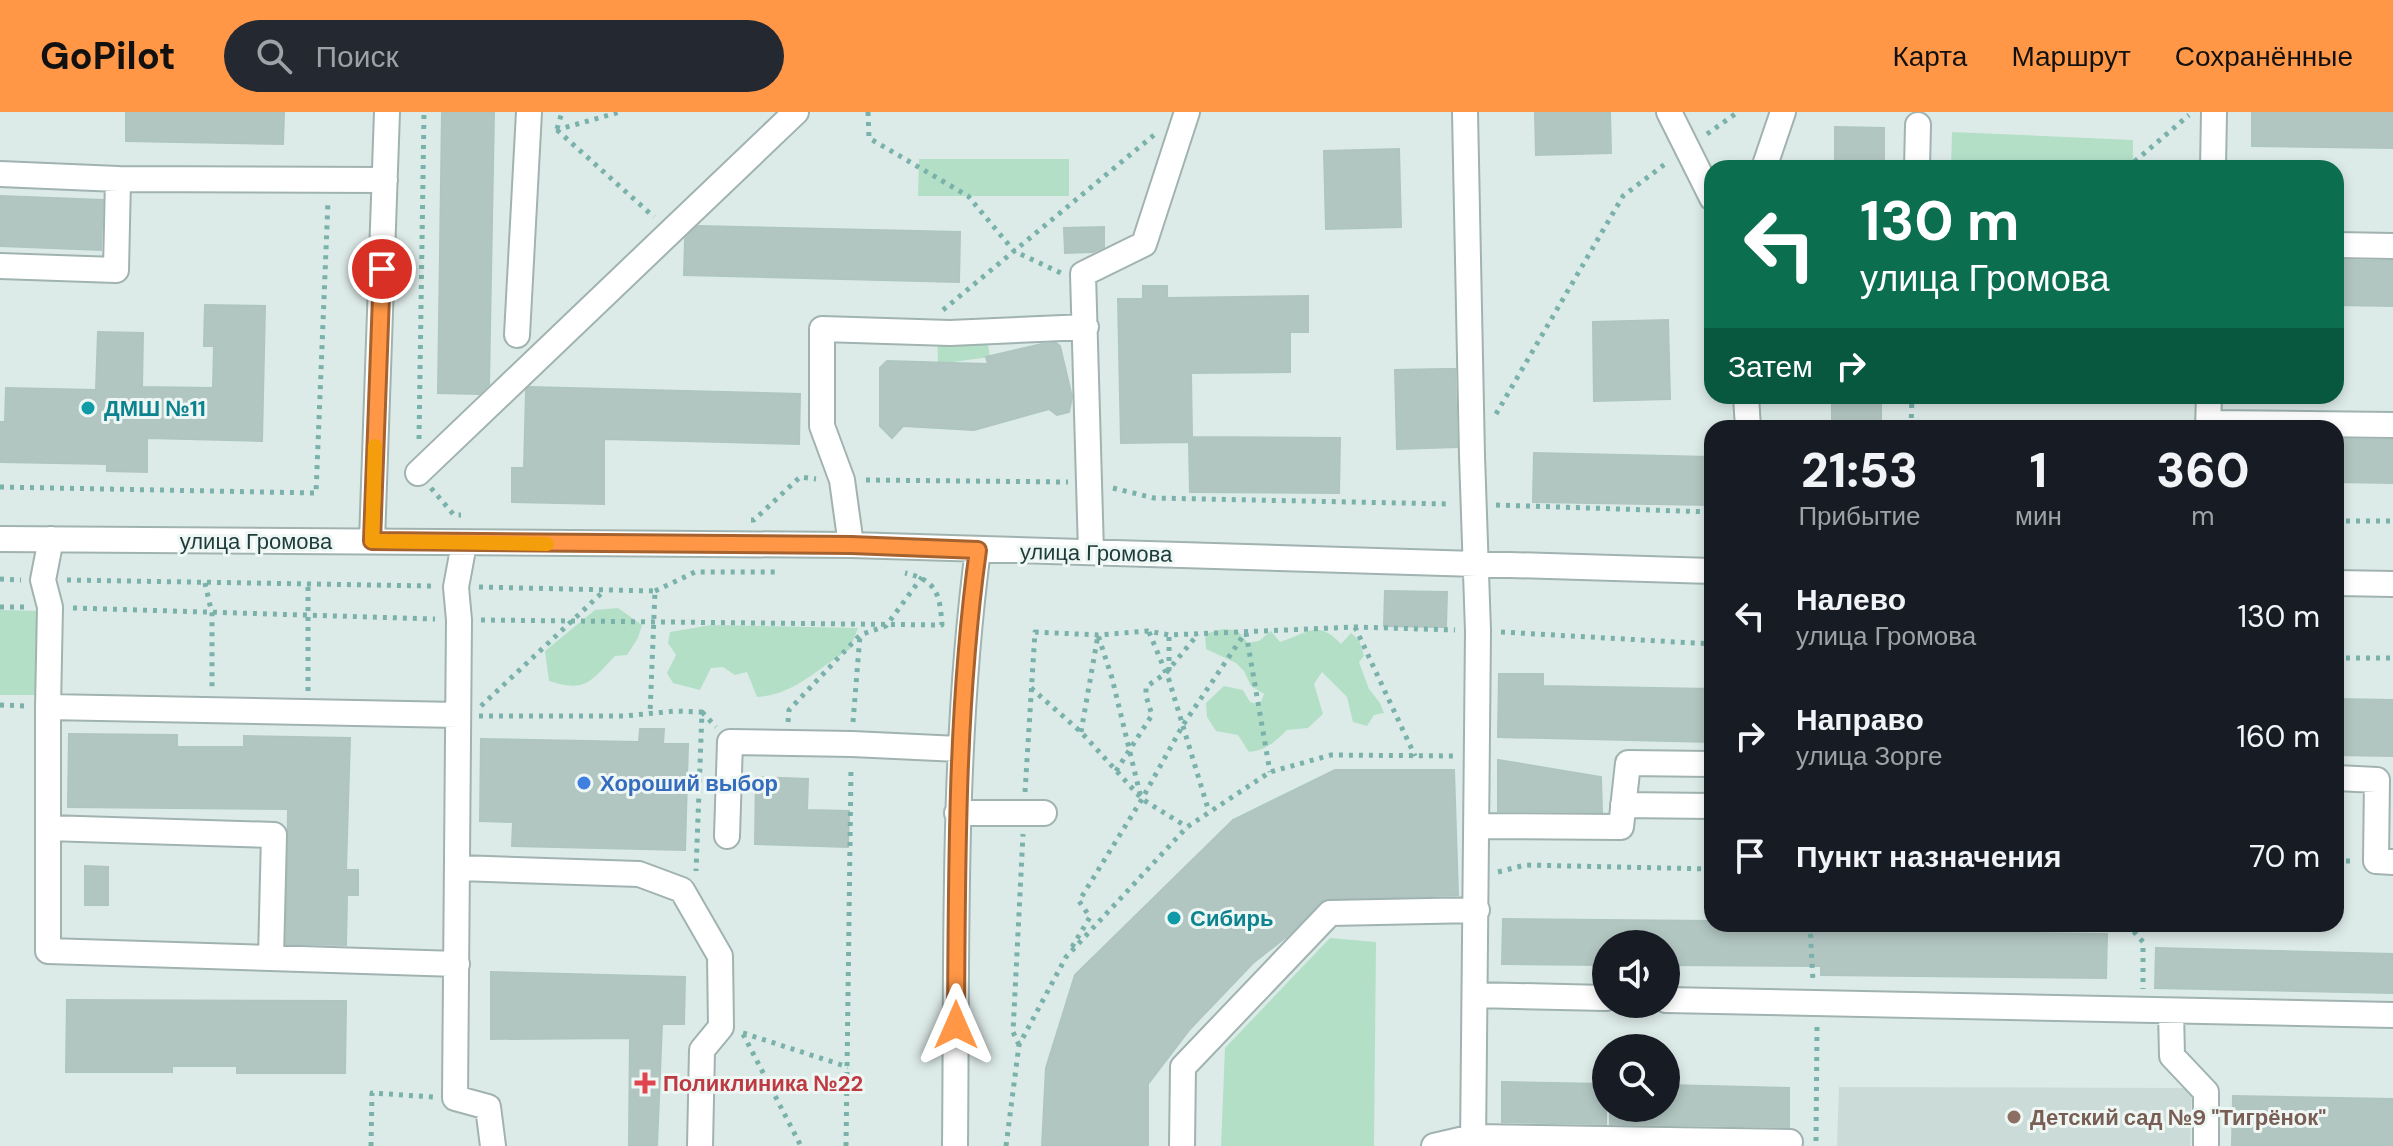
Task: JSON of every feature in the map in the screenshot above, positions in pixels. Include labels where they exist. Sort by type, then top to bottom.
[{"type":"street","points":[[372,541],[387,112]]},
{"type":"street","points":[[517,335],[529,112]]},
{"type":"street","points":[[418,473],[796,112]]},
{"type":"street","points":[[1091,552],[1083,274],[1144,244],[1187,112]]},
{"type":"street","points":[[1465,112],[1479,756],[1473,1142]]},
{"type":"street","points":[[1669,112],[1704,182]]},
{"type":"street","points":[[1767,160],[1783,112]]},
{"type":"street","points":[[2213,160],[2214,112]]},
{"type":"street","points":[[1917,160],[1918,125]]},
{"type":"street","points":[[0,174],[118,179],[385,180]]},
{"type":"street","points":[[0,266],[116,270],[118,179]]},
{"type":"street","points":[[2344,245],[2393,246]]},
{"type":"street","points":[[851,545],[842,480],[822,426],[822,329],[916,333],[1086,327]]},
{"type":"street","points":[[2344,425],[2393,425]]},
{"type":"street","name":"улица Громова","points":[[0,539],[851,545],[1704,571]]},
{"type":"street","points":[[51,539],[43,580],[50,607],[48,951],[457,964]]},
{"type":"street","points":[[464,544],[456,587],[459,620],[459,868],[455,1098],[488,1107],[493,1146]]},
{"type":"street","points":[[955,1146],[959,749],[967,629],[978,550]]},
{"type":"street","points":[[2344,583],[2393,584]]},
{"type":"street","points":[[48,707],[458,715]]},
{"type":"street","points":[[727,836],[730,742],[959,749]]},
{"type":"street","points":[[1478,826],[1621,827],[1628,763],[1704,764]]},
{"type":"street","points":[[2344,778],[2377,780],[2376,861],[2393,862]]},
{"type":"street","points":[[1623,805],[1704,806]]},
{"type":"street","points":[[957,813],[1034,812]]},
{"type":"street","points":[[48,828],[274,835],[271,958]]},
{"type":"street","points":[[459,868],[639,874],[682,890],[720,956],[732,1030],[702,1050],[700,1146]]},
{"type":"street","points":[[1182,1146],[1183,1067],[1330,913],[1477,910]]},
{"type":"street","points":[[1475,995],[1592,998]]},
{"type":"street","points":[[1680,1000],[2393,1015]]},
{"type":"street","points":[[2171,1011],[2172,1056],[2206,1092],[2206,1146]]},
{"type":"street","points":[[1434,1146],[1473,1142],[1790,1142]]},
{"type":"path","points":[[424,112],[418,473],[454,515],[470,515]]},
{"type":"path","points":[[557,130],[562,112]]},
{"type":"path","points":[[557,130],[620,112]]},
{"type":"path","points":[[868,112],[869,138],[968,196],[1014,251],[1072,278]]},
{"type":"path","points":[[1495,415],[1623,196],[1738,112]]},
{"type":"path","points":[[2136,160],[2193,112]]},
{"type":"path","points":[[557,130],[670,232]]},
{"type":"path","points":[[916,333],[1156,133]]},
{"type":"path","points":[[0,487],[316,493],[328,180]]},
{"type":"path","points":[[738,519],[754,520],[800,477],[1089,482],[1154,498],[1704,512]]},
{"type":"path","points":[[2344,521],[2393,521]]},
{"type":"path","points":[[899,571],[922,577],[940,598],[942,625]]},
{"type":"path","points":[[0,579],[655,591],[695,572],[790,572]]},
{"type":"path","points":[[787,743],[789,710],[860,635],[886,626],[922,577]]},
{"type":"path","points":[[205,583],[212,614],[212,709]]},
{"type":"path","points":[[308,584],[308,711]]},
{"type":"path","points":[[606,590],[470,716],[702,712],[696,872],[682,890]]},
{"type":"path","points":[[650,714],[655,591]]},
{"type":"path","points":[[1355,627],[1415,756]]},
{"type":"path","points":[[1019,1045],[1013,1032],[1034,812],[1031,688],[1035,632],[1098,635],[1148,631],[1169,635],[1355,627],[1704,644]]},
{"type":"path","points":[[1148,631],[1168,674],[1209,813]]},
{"type":"path","points":[[1006,1146],[1019,1045],[1090,917],[1079,901],[1183,725],[1245,632]]},
{"type":"path","points":[[1245,632],[1270,772]]},
{"type":"path","points":[[1116,771],[1152,715],[1146,687],[1168,674],[1198,633]]},
{"type":"path","points":[[846,1146],[852,744],[860,635]]},
{"type":"path","points":[[1081,732],[1098,635]]},
{"type":"path","points":[[1098,635],[1142,799]]},
{"type":"path","points":[[1168,674],[1169,635]]},
{"type":"path","points":[[2344,658],[2393,658]]},
{"type":"path","points":[[1031,688],[1081,732],[1142,799],[1187,827]]},
{"type":"path","points":[[1066,957],[1187,827],[1270,772],[1331,755],[1479,756]]},
{"type":"path","points":[[1477,876],[1525,865],[1704,869]]},
{"type":"path","points":[[1810,932],[1811,974],[1818,1003],[1816,1146]]},
{"type":"path","points":[[2134,932],[2143,942],[2144,1010]]},
{"type":"path","points":[[732,1030],[848,1067]]},
{"type":"path","points":[[732,1030],[801,1146]]},
{"type":"path","points":[[371,1146],[372,1093],[455,1098]]},
{"type":"shaded area","name":"Детский сад №9 \"Тигрёнок\"","points":[[1839,1087],[2192,1088],[2190,1146],[1837,1146]]},
{"type":"green space","points":[[1952,132],[2133,140],[2133,160],[1951,160]]},
{"type":"green space","points":[[919,159],[1069,159],[1069,196],[918,196]]},
{"type":"green space","points":[[985,327],[990,357],[938,364],[937,331]]},
{"type":"green space","points":[[618,608],[642,625],[627,655],[615,656],[593,678],[580,685],[549,681],[545,651],[595,610]]},
{"type":"green space","points":[[0,610],[40,611],[38,695],[0,695]]},
{"type":"green space","points":[[711,625],[858,628],[850,649],[795,686],[757,697],[747,672],[735,675],[723,667],[711,668],[700,690],[673,683],[667,673],[676,655],[668,643],[670,632]]},
{"type":"green space","points":[[1223,629],[1237,630],[1248,643],[1259,641],[1271,631],[1280,642],[1318,630],[1333,636],[1341,644],[1351,633],[1359,640],[1364,656],[1359,662],[1369,689],[1384,713],[1374,715],[1367,726],[1353,722],[1347,697],[1322,672],[1314,684],[1323,714],[1308,728],[1287,730],[1265,748],[1249,752],[1238,735],[1216,731],[1207,717],[1206,703],[1224,686],[1243,690],[1250,702],[1260,705],[1264,694],[1251,686],[1236,663],[1206,649],[1205,634]]},
{"type":"green space","points":[[1330,938],[1376,942],[1374,1146],[1221,1146],[1225,1048]]},
{"type":"building","points":[[126,112],[284,112],[283,144],[126,141]]},
{"type":"building","points":[[442,112],[494,112],[489,384],[479,394],[438,393]]},
{"type":"building","points":[[1535,112],[1610,112],[1611,153],[1536,155]]},
{"type":"building","points":[[2252,112],[2393,112],[2393,148],[2252,146]]},
{"type":"building","points":[[1835,127],[1884,128],[1884,160],[1835,160]]},
{"type":"building","points":[[1399,149],[1401,227],[1326,229],[1324,151]]},
{"type":"building","points":[[0,196],[103,200],[101,250],[0,246]]},
{"type":"building","points":[[698,226],[960,232],[959,282],[684,275],[685,239]]},
{"type":"building","points":[[1104,227],[1104,247],[1093,252],[1065,253],[1064,228]]},
{"type":"building","points":[[2344,260],[2393,261],[2393,306],[2344,305]]},
{"type":"building","points":[[1143,286],[1167,286],[1167,298],[1308,296],[1308,332],[1290,332],[1290,372],[1191,373],[1192,437],[1340,438],[1339,493],[1190,492],[1189,442],[1121,443],[1118,299],[1143,299]]},
{"type":"building","points":[[205,305],[265,306],[262,441],[147,438],[147,472],[107,471],[107,464],[0,462],[0,422],[5,422],[6,388],[96,390],[98,332],[143,333],[142,387],[213,388],[214,346],[204,346]]},
{"type":"building","points":[[1668,320],[1670,399],[1594,401],[1593,322]]},
{"type":"building","points":[[1056,343],[1060,346],[1072,397],[1069,412],[1057,415],[1049,409],[974,430],[903,426],[892,438],[880,426],[880,368],[887,361],[988,364],[986,357]]},
{"type":"building","points":[[1455,369],[1457,447],[1397,449],[1395,370]]},
{"type":"building","points":[[529,387],[800,394],[799,444],[604,439],[604,504],[512,502],[512,468],[524,468],[526,391]]},
{"type":"building","points":[[1832,404],[1881,404],[1881,420],[1832,420]]},
{"type":"building","points":[[2344,439],[2393,440],[2393,483],[2344,482]]},
{"type":"building","points":[[1534,453],[1704,457],[1704,505],[1533,502]]},
{"type":"building","points":[[1385,591],[1447,592],[1446,627],[1384,626]]},
{"type":"building","points":[[1499,674],[1543,674],[1543,686],[1704,689],[1704,742],[1498,737]]},
{"type":"building","points":[[2344,699],[2393,700],[2393,756],[2344,755]]},
{"type":"building","name":"Хороший выбор","points":[[640,729],[664,729],[663,744],[688,744],[685,850],[512,846],[513,822],[480,821],[481,739],[639,742]]},
{"type":"building","points":[[69,734],[177,735],[177,747],[244,747],[244,736],[350,738],[346,870],[358,870],[358,895],[347,895],[346,945],[286,944],[288,809],[68,807]]},
{"type":"building","points":[[1498,760],[1601,777],[1602,812],[1498,811]]},
{"type":"building","points":[[1335,770],[1454,770],[1458,895],[1323,900],[1286,937],[1253,963],[1190,1029],[1148,1084],[1148,1146],[1042,1146],[1046,1068],[1075,975],[1233,820]]},
{"type":"building","points":[[756,777],[808,779],[807,810],[849,811],[848,847],[755,844]]},
{"type":"building","points":[[85,866],[108,867],[108,905],[85,905]]},
{"type":"building","points":[[1503,919],[1704,921],[1704,932],[2107,934],[2106,978],[1821,975],[1821,966],[1680,965],[1680,930],[1592,930],[1592,965],[1502,964]]},
{"type":"building","points":[[2156,948],[2393,954],[2393,993],[2155,988]]},
{"type":"building","name":"Поликлиника №22","points":[[491,972],[685,977],[684,1024],[662,1024],[657,1146],[629,1146],[630,1038],[491,1039]]},
{"type":"building","points":[[67,1000],[346,1001],[345,1073],[237,1073],[237,1066],[172,1066],[172,1072],[66,1072]]},
{"type":"building","points":[[1502,1082],[1592,1084],[1592,1122],[1606,1124],[1502,1122]]},
{"type":"building","points":[[1680,1085],[1789,1088],[1789,1127],[1610,1124],[1680,1122]]},
{"type":"building","points":[[2233,1096],[2393,1099],[2393,1146],[2232,1146]]},
{"type":"slow traffic","points":[[375,446],[372,541],[547,544]]},
{"type":"place","name":"ДМШ №11","points":[[88,408]]},
{"type":"place","name":"Хороший выбор","points":[[584,783]]},
{"type":"place","name":"Сибирь","points":[[1174,918]]},
{"type":"place","name":"Поликлиника №22","points":[[645,1083]]},
{"type":"place","name":"Детский сад №9 \"Тигрёнок\"","points":[[2014,1117]]},
{"type":"route","points":[[382,269],[372,541],[851,545],[978,550],[967,629],[959,749],[956,1025]]}]
